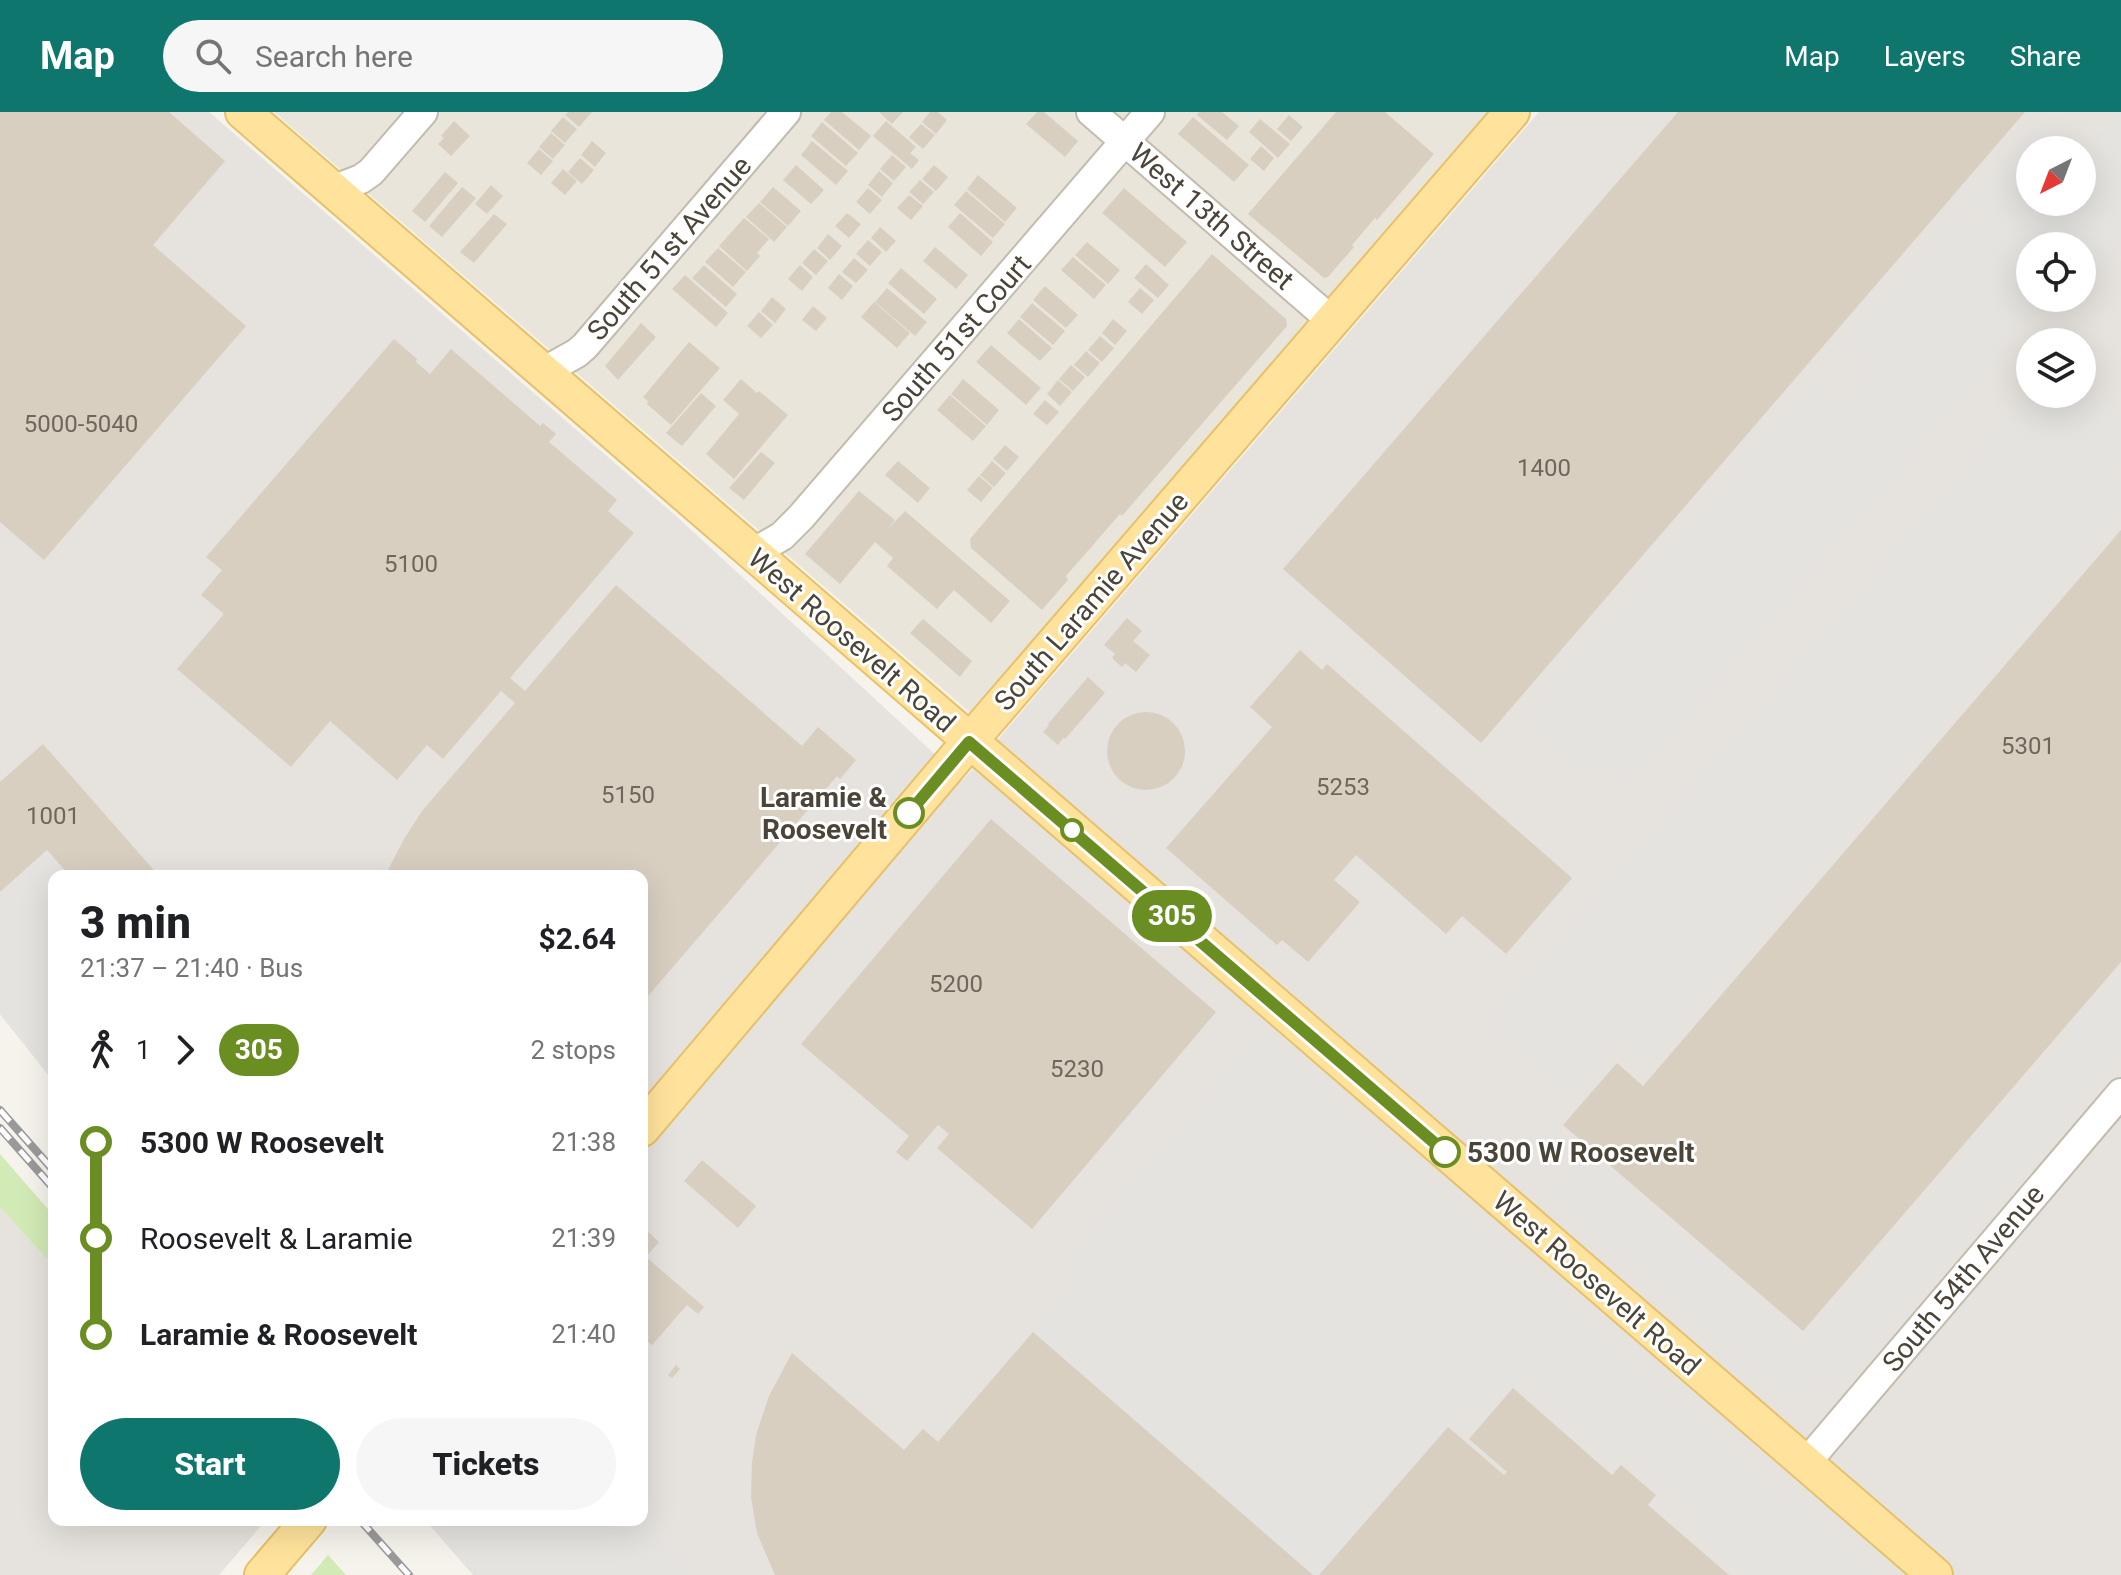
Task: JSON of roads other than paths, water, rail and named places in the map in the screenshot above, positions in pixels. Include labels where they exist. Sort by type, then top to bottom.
[{"type":"main road","name":"West Roosevelt Road","points":[[243,112],[1935,1575]]},
{"type":"main road","name":"South Laramie Avenue","points":[[648,1122],[969,742],[1512,112]]},
{"type":"main road","points":[[270,1565],[304,1526]]},
{"type":"street","points":[[332,190],[371,172],[423,112]]},
{"type":"street","name":"South 51st Avenue","points":[[543,372],[585,346],[786,112]]},
{"type":"street","name":"West 13th Street","points":[[1091,112],[1332,321]]},
{"type":"street","name":"South 51st Court","points":[[753,553],[782,536],[801,517],[1150,112]]},
{"type":"street","name":"South 54th Avenue","points":[[1806,1463],[2121,1093]]},
{"type":"railway","points":[[0,1110],[48,1164]]},
{"type":"railway","points":[[0,1128],[48,1182]]},
{"type":"railway","points":[[365,1526],[409,1575]]},
{"type":"place","name":"Laramie & Roosevelt","points":[[909,813]]},
{"type":"place","name":"5300 W Roosevelt","points":[[1445,1152]]}]
